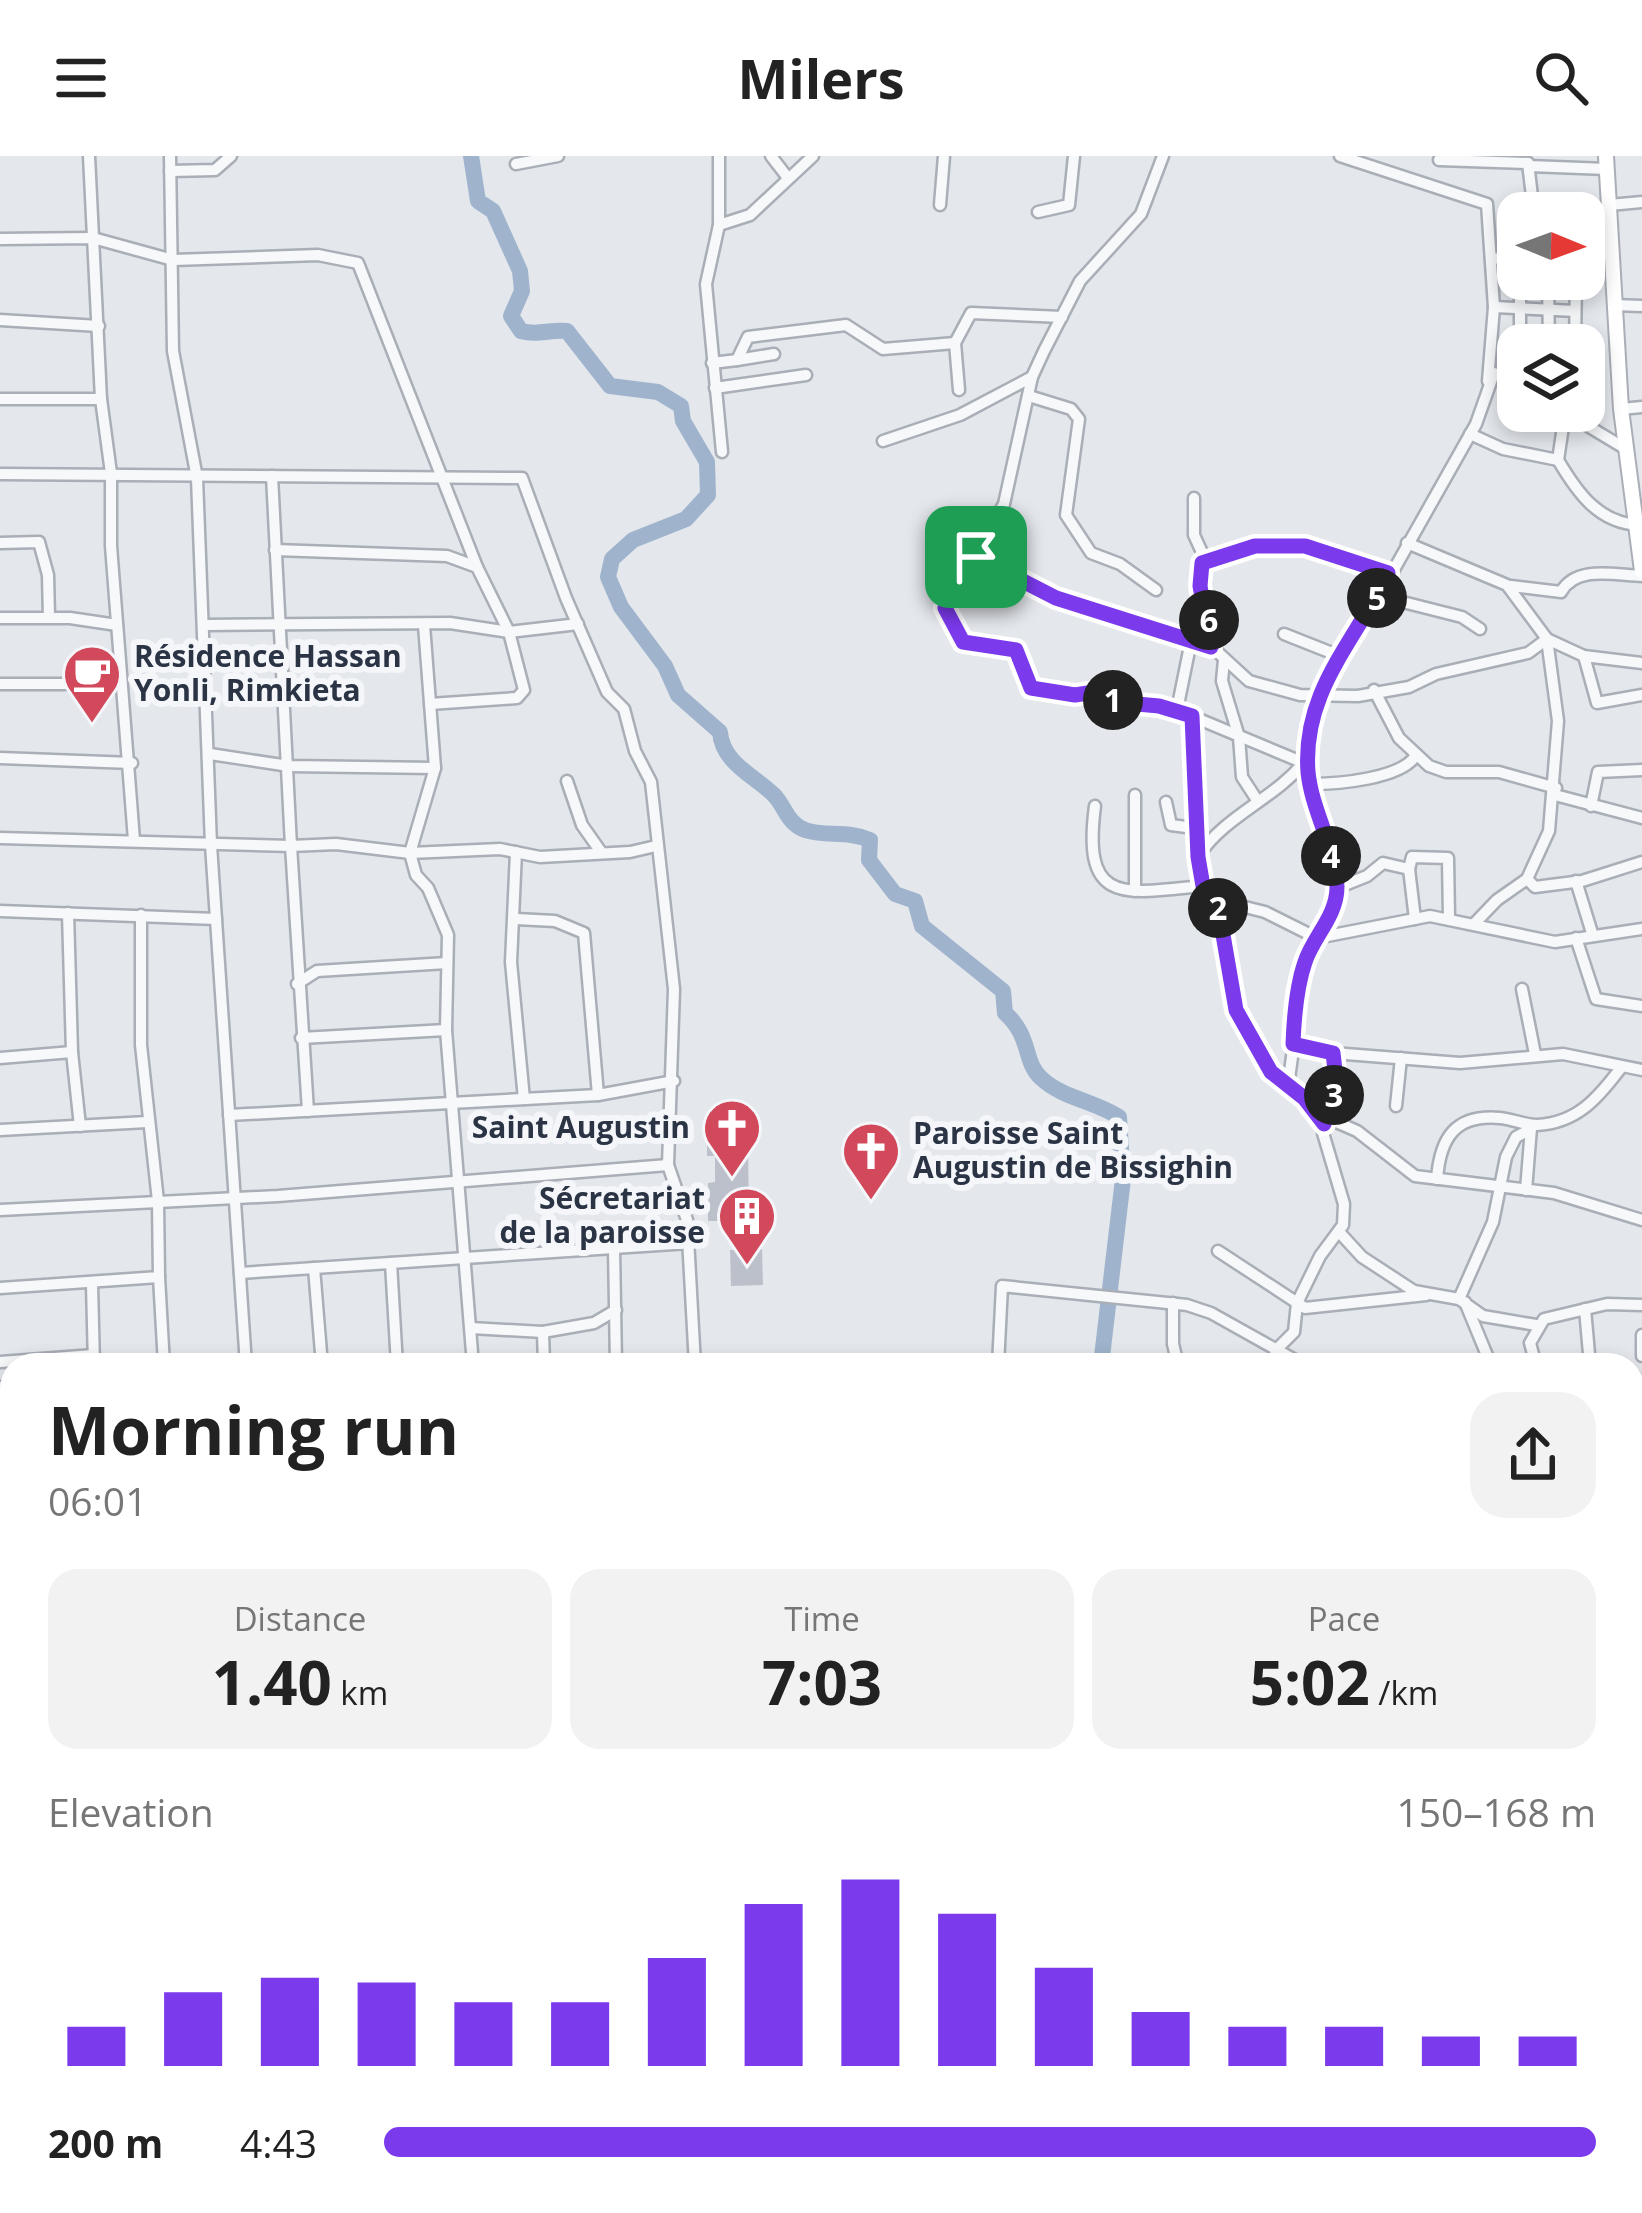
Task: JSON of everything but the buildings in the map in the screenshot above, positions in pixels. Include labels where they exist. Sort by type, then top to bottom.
[{"type":"street","points":[[89,156],[100,399],[111,473],[134,840]]},
{"type":"street","points":[[170,156],[173,351],[197,478],[216,919],[245,1353]]},
{"type":"street","points":[[170,171],[215,170],[231,156]]},
{"type":"street","points":[[516,164],[558,156]]},
{"type":"street","points":[[718,156],[719,225],[706,284],[722,452]]},
{"type":"street","points":[[719,225],[750,215],[813,156]]},
{"type":"street","points":[[940,205],[944,156]]},
{"type":"street","points":[[1038,212],[1069,206],[1074,156]]},
{"type":"street","points":[[1163,156],[1141,214],[1080,281],[1032,376],[1004,504],[945,608],[963,642],[1011,646],[1021,655],[1031,688],[1075,695],[1094,692],[1115,702],[1177,710],[1216,723],[1239,737],[1306,758]]},
{"type":"street","points":[[1288,1086],[1305,962],[1330,916],[1337,887],[1306,758],[1316,695],[1337,655],[1379,596],[1483,410],[1492,377],[1494,308],[1485,203],[1466,201],[1340,156]]},
{"type":"street","points":[[1380,170],[1382,156]]},
{"type":"street","points":[[776,157],[788,178]]},
{"type":"street","points":[[1406,543],[1508,585],[1561,592],[1571,576],[1580,574],[1642,574],[1621,409],[1606,163],[1438,160]]},
{"type":"street","points":[[1528,162],[1532,192]]},
{"type":"street","points":[[1609,205],[1642,202]]},
{"type":"street","points":[[0,239],[93,238],[173,260],[318,255],[358,263],[477,567],[509,632],[521,695],[430,704]]},
{"type":"street","points":[[1605,251],[1610,251]]},
{"type":"street","points":[[1491,259],[1497,258]]},
{"type":"street","points":[[1521,300],[1521,324]]},
{"type":"street","points":[[1549,300],[1549,324]]},
{"type":"street","points":[[1575,300],[1575,324]]},
{"type":"street","points":[[1614,305],[1642,306]]},
{"type":"street","points":[[1494,308],[1575,311]]},
{"type":"street","points":[[959,391],[955,343],[971,313],[1062,317]]},
{"type":"street","points":[[0,320],[99,326]]},
{"type":"street","points":[[737,360],[748,337],[847,325],[883,349],[955,343]]},
{"type":"street","points":[[712,363],[774,354]]},
{"type":"street","points":[[715,388],[806,374]]},
{"type":"street","points":[[883,441],[960,415],[1032,376]]},
{"type":"street","points":[[1492,377],[1497,378]]},
{"type":"street","points":[[1029,395],[1071,409],[1079,418],[1066,515],[1091,553],[1120,564],[1156,590]]},
{"type":"street","points":[[0,399],[100,399]]},
{"type":"street","points":[[1621,409],[1642,407]]},
{"type":"street","points":[[1562,432],[1558,460],[1578,494],[1619,523],[1639,525]]},
{"type":"street","points":[[1603,432],[1626,449]]},
{"type":"street","points":[[1469,434],[1503,449],[1558,460]]},
{"type":"street","points":[[0,474],[522,478],[607,692],[624,710],[635,751],[648,771],[674,989],[668,1165],[687,1220],[694,1353]]},
{"type":"street","points":[[272,476],[297,984],[308,1111]]},
{"type":"street","points":[[1194,498],[1194,535],[1204,559],[1200,586],[1211,647]]},
{"type":"street","points":[[0,543],[39,542],[48,575],[49,617]]},
{"type":"street","points":[[1204,559],[1255,546],[1305,546],[1388,573]]},
{"type":"street","points":[[275,550],[447,556],[477,567]]},
{"type":"street","points":[[976,557],[1056,598],[1211,647],[1261,686],[1316,695],[1358,696],[1409,687],[1436,674],[1528,653],[1547,639]]},
{"type":"street","points":[[1474,924],[1527,879],[1549,830],[1556,792],[1558,721],[1547,639],[1508,585]]},
{"type":"street","points":[[1379,596],[1462,617],[1480,629]]},
{"type":"street","points":[[0,618],[49,617],[117,626]]},
{"type":"street","points":[[206,625],[451,623],[509,632],[578,624]]},
{"type":"street","points":[[424,625],[435,768],[410,853],[416,875],[428,888],[446,927],[446,1030],[472,1353]]},
{"type":"street","points":[[1284,634],[1337,655]]},
{"type":"street","points":[[1547,639],[1584,656],[1642,662]]},
{"type":"street","points":[[1177,710],[1191,641]]},
{"type":"street","points":[[1584,656],[1597,703],[1642,695]]},
{"type":"street","points":[[1225,660],[1224,694],[1239,737],[1242,777],[1257,800]]},
{"type":"street","points":[[0,684],[65,684]]},
{"type":"street","points":[[1374,690],[1399,738],[1439,771],[1499,772],[1591,806],[1642,818]]},
{"type":"street","points":[[1192,716],[1194,828],[1203,886],[1217,900],[1265,912],[1317,938],[1415,919],[1449,918],[1552,941],[1642,929]]},
{"type":"street","points":[[210,754],[289,766],[435,768]]},
{"type":"street","points":[[1311,784],[1364,780],[1407,767],[1415,755]]},
{"type":"street","points":[[0,758],[132,763]]},
{"type":"street","points":[[1198,857],[1257,800],[1286,784],[1306,758]]},
{"type":"street","points":[[1591,806],[1598,772],[1642,770]]},
{"type":"street","points":[[567,782],[582,825],[601,852]]},
{"type":"street","points":[[1135,795],[1135,891]]},
{"type":"street","points":[[1166,802],[1173,827],[1194,828]]},
{"type":"street","points":[[1095,806],[1094,870],[1104,882],[1135,891],[1203,886]]},
{"type":"street","points":[[0,838],[336,844],[410,853],[469,849],[540,857],[656,846]]},
{"type":"street","points":[[515,852],[512,962],[524,1099]]},
{"type":"street","points":[[1415,919],[1409,869],[1412,856],[1447,856],[1449,918]]},
{"type":"street","points":[[1527,879],[1535,887],[1576,881],[1642,862]]},
{"type":"street","points":[[1337,887],[1367,877],[1383,863],[1409,869]]},
{"type":"street","points":[[1576,881],[1592,933]]},
{"type":"street","points":[[1217,900],[1236,1010],[1271,1072],[1325,1121],[1358,1132],[1408,1173],[1554,1193],[1642,1220]]},
{"type":"street","points":[[0,911],[216,919]]},
{"type":"street","points":[[68,913],[72,1052],[80,1126]]},
{"type":"street","points":[[140,915],[147,1122],[158,1201],[163,1353]]},
{"type":"street","points":[[516,919],[555,921],[584,933],[598,1046],[598,1095]]},
{"type":"street","points":[[1576,938],[1596,999],[1642,1006]]},
{"type":"street","points":[[297,984],[317,971],[447,963]]},
{"type":"street","points":[[1522,989],[1535,1054]]},
{"type":"street","points":[[301,1039],[446,1030]]},
{"type":"street","points":[[1293,1044],[1333,1053],[1469,1063],[1535,1054],[1595,1059],[1620,1069],[1642,1070]]},
{"type":"street","points":[[0,1058],[72,1052]]},
{"type":"street","points":[[1276,1353],[1294,1332],[1298,1303],[1320,1256],[1340,1234],[1344,1204],[1324,1142],[1325,1121],[1337,1087],[1333,1053]]},
{"type":"street","points":[[1396,1106],[1401,1058]]},
{"type":"street","points":[[1486,1353],[1462,1300],[1503,1187],[1510,1146],[1532,1127],[1587,1108],[1620,1069]]},
{"type":"street","points":[[229,1115],[598,1095],[674,1081]]},
{"type":"street","points":[[1437,1179],[1441,1146],[1458,1124],[1482,1118],[1532,1127]]},
{"type":"street","points":[[0,1130],[147,1122]]},
{"type":"street","points":[[1526,1190],[1532,1166],[1532,1127]]},
{"type":"street","points":[[0,1210],[668,1165]]},
{"type":"street","points":[[1340,1234],[1373,1265],[1426,1294]]},
{"type":"street","points":[[240,1273],[689,1243]]},
{"type":"street","points":[[614,1248],[616,1353]]},
{"type":"street","points":[[1218,1251],[1310,1309],[1426,1294],[1462,1300],[1484,1316],[1536,1325]]},
{"type":"street","points":[[391,1263],[396,1353]]},
{"type":"street","points":[[314,1268],[321,1353]]},
{"type":"street","points":[[0,1288],[160,1277]]},
{"type":"street","points":[[92,1284],[94,1353]]},
{"type":"street","points":[[999,1353],[1002,1286],[1173,1303],[1211,1313],[1284,1353]]},
{"type":"street","points":[[1173,1303],[1175,1353]]},
{"type":"street","points":[[1532,1353],[1529,1343],[1544,1318],[1642,1305]]},
{"type":"street","points":[[1585,1309],[1588,1353]]},
{"type":"street","points":[[471,1328],[543,1332],[594,1323],[616,1310]]},
{"type":"street","points":[[543,1332],[544,1353]]},
{"type":"waterway","points":[[471,156],[478,201],[493,211],[520,271],[522,291],[511,316],[521,331],[567,331],[610,386],[658,392],[681,406],[683,421],[707,462],[708,495],[686,519],[633,540],[612,559],[608,577],[621,607],[665,666],[678,695],[720,732],[733,761],[774,795],[799,827],[870,840],[869,860],[895,894],[915,901],[922,926],[1003,991],[1005,1013],[1019,1031],[1035,1072],[1059,1090],[1119,1117],[1123,1179],[1102,1353]]},
{"type":"place","name":"Résidence Hassan Yonli, Rimkieta","points":[[92,725]]},
{"type":"place","name":"Saint Augustin","points":[[732,1179]]},
{"type":"place","name":"Paroisse Saint Augustin de Bissighin","points":[[871,1202]]},
{"type":"place","name":"Sécretariat de la paroisse","points":[[747,1267]]},
{"type":"route","points":[[1255,546],[1305,546],[1388,573],[1379,596],[1355,625],[1316,695],[1309,753],[1313,807],[1333,861],[1337,887],[1330,916],[1305,962],[1293,1044],[1333,1053],[1337,1087],[1324,1124],[1304,1098],[1271,1072],[1236,1010],[1217,900],[1203,886],[1198,857],[1192,716],[1159,706],[1115,702],[1101,693],[1075,695],[1031,688],[1021,655],[1011,646],[963,642],[945,608],[976,557],[1056,598],[1211,647],[1200,586],[1204,559],[1255,546]]}]
